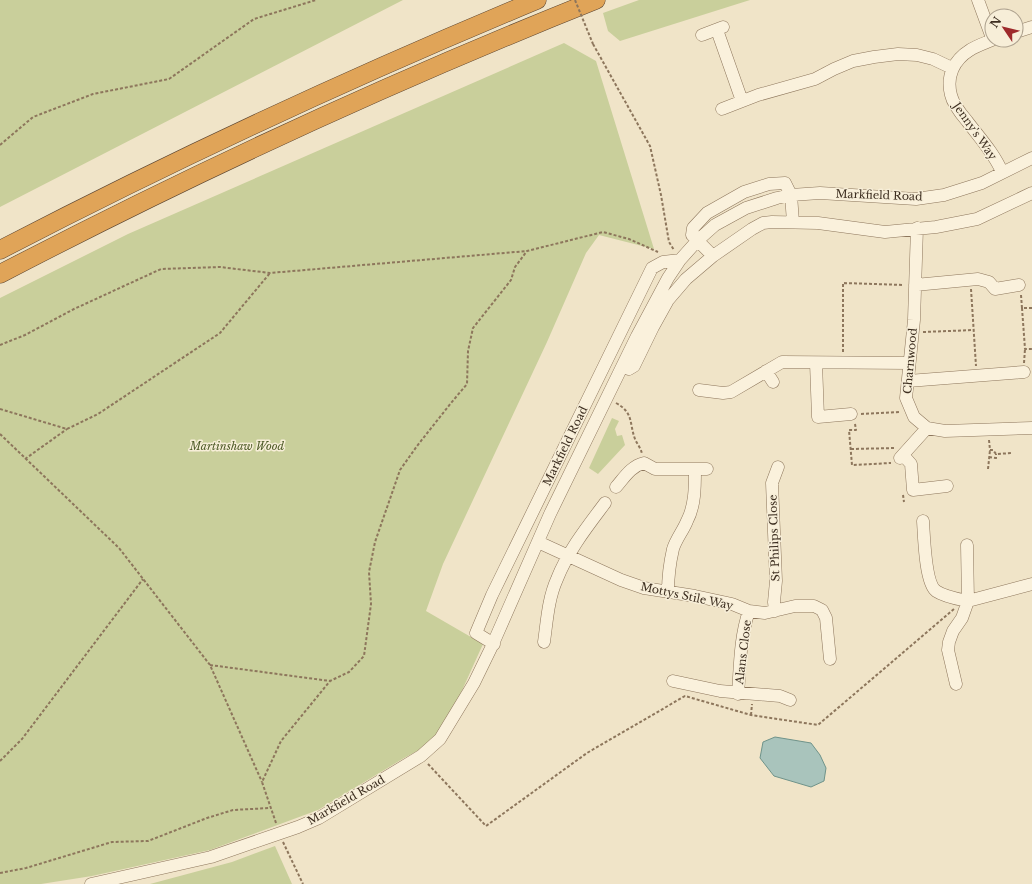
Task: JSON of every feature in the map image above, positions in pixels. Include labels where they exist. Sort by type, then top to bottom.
[{"type":"highway","points":[[0,250],[87,205],[255,124],[427,46],[536,0]]},
{"type":"highway","points":[[0,274],[93,226],[263,144],[436,67],[596,0]]},
{"type":"street","points":[[978,0],[984,17]]},
{"type":"street","points":[[702,35],[720,29],[742,102]]},
{"type":"street","points":[[722,109],[758,95],[815,79],[853,61],[874,57],[898,54],[917,55],[933,59],[952,68],[958,59],[970,50],[984,43]]},
{"type":"street","name":"Jenny's Way","points":[[952,68],[950,81],[951,95],[959,111],[998,162],[1002,172]]},
{"type":"street","name":"Markfield Road","points":[[791,195],[820,193],[916,199],[944,195],[982,183],[1032,158]]},
{"type":"street","points":[[713,256],[692,235],[693,228],[707,213],[744,192],[769,184],[785,183],[791,195],[793,222]]},
{"type":"street","points":[[623,367],[629,369],[634,366],[668,300],[686,279],[713,256],[752,229],[763,224],[772,222],[818,223],[885,232],[936,227],[977,219],[1032,193]]},
{"type":"street","name":"Charnwood","points":[[917,228],[910,363],[906,398],[914,417],[927,428]]},
{"type":"street","name":"Markfield Road","points":[[91,884],[211,857],[279,834],[319,818],[421,756],[440,739],[474,683],[494,644],[550,514],[637,336],[664,285],[680,260],[697,241]]},
{"type":"street","name":"Markfield Road","points":[[494,644],[476,633],[492,595],[652,268],[663,262],[680,260]]},
{"type":"street","points":[[915,285],[978,279],[989,282],[995,289],[1019,285]]},
{"type":"street","points":[[699,390],[723,394],[731,392],[782,362],[910,363]]},
{"type":"street","points":[[816,363],[818,417],[854,414]]},
{"type":"street","points":[[766,371],[773,382]]},
{"type":"street","points":[[908,381],[1024,372]]},
{"type":"street","points":[[947,486],[912,490],[911,464],[901,456],[927,428],[946,431],[1032,428]]},
{"type":"street","points":[[616,487],[632,469],[644,463],[655,469],[701,469],[688,520],[678,536],[673,549],[668,592]]},
{"type":"street","name":"St Philips Close","points":[[775,611],[774,602],[776,581],[772,483],[778,467]]},
{"type":"street","points":[[544,642],[549,604],[556,579],[580,536],[605,503]]},
{"type":"street","points":[[923,521],[929,582],[935,590],[953,598],[968,601],[1032,584]]},
{"type":"street","name":"Mottys Stile Way","points":[[538,542],[621,580],[644,588],[695,596],[732,604],[749,611],[765,613],[795,606],[814,606],[822,610],[826,618],[830,659]]},
{"type":"street","points":[[956,684],[948,650],[953,632],[962,618],[968,601],[967,545]]},
{"type":"street","name":"Alans Close","points":[[738,694],[745,620],[749,611]]},
{"type":"street","points":[[673,681],[738,694],[780,696],[790,700]]},
{"type":"path","points":[[0,145],[33,117],[94,94],[169,79],[254,19],[316,0]]},
{"type":"path","points":[[575,0],[593,44],[650,146],[661,195],[669,242],[680,260]]},
{"type":"path","points":[[0,344],[25,335],[74,309],[161,269],[220,267],[270,273],[527,251],[603,232],[629,239],[654,249],[662,254],[680,260]]},
{"type":"path","points":[[262,782],[281,741],[330,681],[349,672],[364,656],[371,604],[368,572],[376,542],[400,470],[431,428],[467,384],[468,351],[473,328],[511,280],[515,267],[527,251]]},
{"type":"path","points":[[25,459],[67,429],[98,414],[220,333],[270,273]]},
{"type":"path","points":[[971,280],[977,376]]},
{"type":"path","points":[[843,363],[843,283],[915,285]]},
{"type":"path","points":[[1032,308],[1022,308],[1025,349],[1032,349]]},
{"type":"path","points":[[912,332],[974,330]]},
{"type":"path","points":[[607,400],[626,409],[630,417],[635,440],[641,449],[644,463]]},
{"type":"path","points":[[0,409],[67,429]]},
{"type":"path","points":[[901,456],[852,465],[849,430],[856,430],[854,414],[912,412]]},
{"type":"path","points":[[988,429],[990,450],[988,469]]},
{"type":"path","points":[[0,434],[119,548],[210,664],[262,782],[279,834],[303,884]]},
{"type":"path","points":[[851,449],[901,456]]},
{"type":"path","points":[[990,450],[993,450],[996,454],[1012,453]]},
{"type":"path","points":[[989,457],[996,458],[996,454]]},
{"type":"path","points":[[903,494],[904,502]]},
{"type":"path","points":[[0,761],[22,739],[143,579]]},
{"type":"path","points":[[421,756],[486,826],[587,753],[685,696],[751,715],[818,725],[950,611],[968,601]]},
{"type":"path","points":[[210,664],[330,681]]},
{"type":"path","points":[[0,873],[26,868],[112,842],[148,841],[207,818],[233,810],[270,808]]},
{"type":"green space","points":[[0,0],[403,0],[0,207]]},
{"type":"green space","points":[[639,0],[750,0],[620,41],[608,31],[603,13]]},
{"type":"green space","name":"Martinshaw Wood","points":[[564,43],[596,61],[654,249],[599,235],[586,253],[547,342],[443,564],[426,611],[483,644],[440,739],[404,758],[318,810],[210,850],[92,876],[41,884],[0,884],[0,298],[128,234]]},
{"type":"green space","points":[[612,418],[619,421],[615,429],[617,436],[622,435],[625,445],[598,474],[589,468]]},
{"type":"green space","points":[[275,846],[292,884],[150,884],[232,862]]},
{"type":"water","points":[[775,737],[811,743],[820,755],[826,768],[824,781],[811,787],[774,776],[760,758],[763,742]]}]
